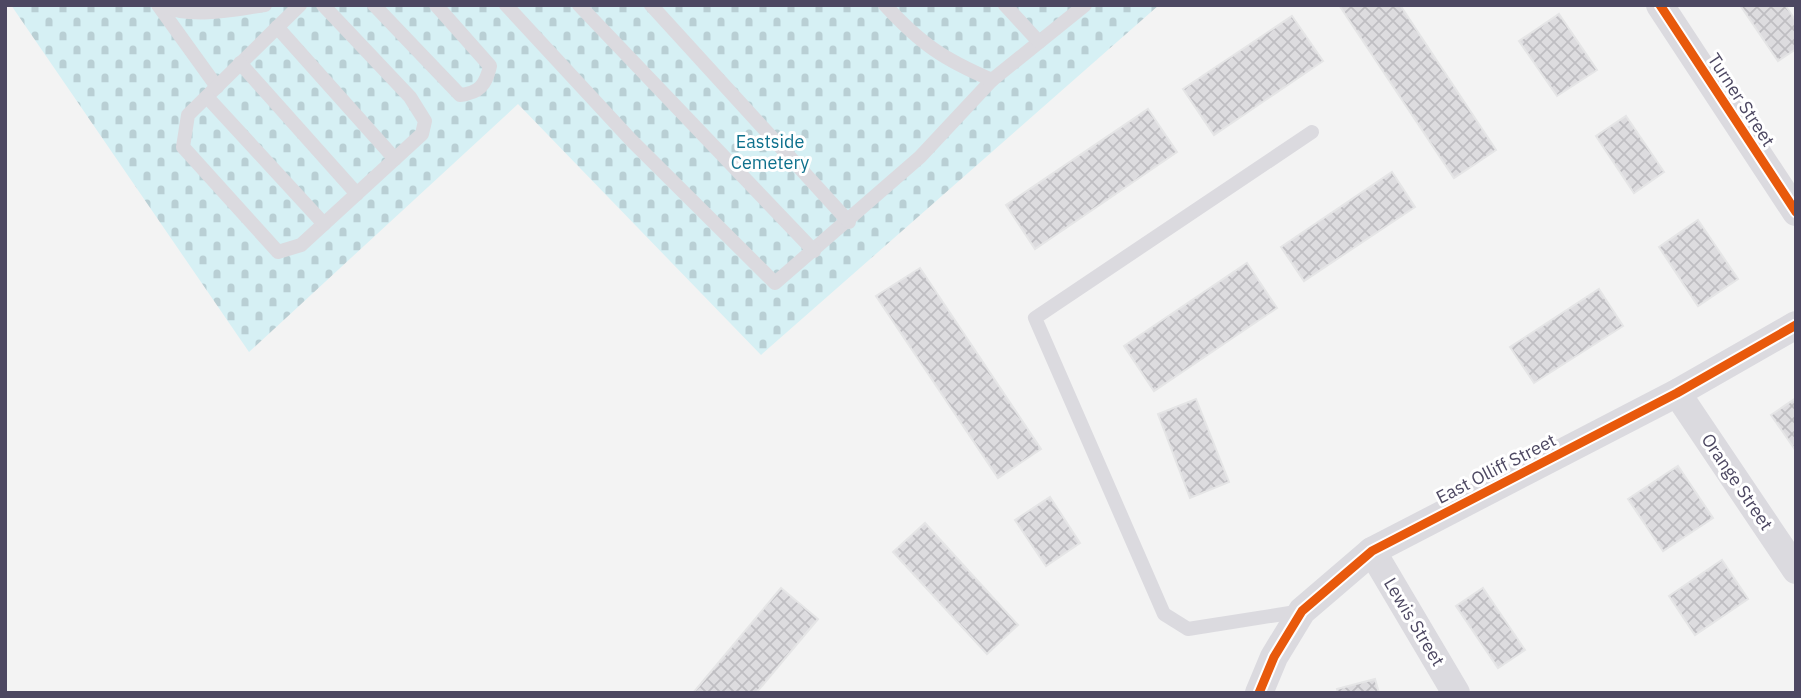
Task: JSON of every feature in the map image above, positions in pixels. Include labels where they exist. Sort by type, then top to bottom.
[{"type":"street","name":"Turner Street","points":[[1660,5],[1796,212]]},
{"type":"street","name":"East Olliff Street","points":[[1259,693],[1274,657],[1302,611],[1372,551],[1678,393],[1796,325]]},
{"type":"street","name":"Orange Street","points":[[1678,393],[1796,570]]},
{"type":"street","name":"Lewis Street","points":[[1372,551],[1456,693]]},
{"type":"lane","points":[[158,5],[175,12],[208,13],[265,5]]},
{"type":"lane","points":[[158,5],[212,92],[324,224]]},
{"type":"lane","points":[[300,5],[188,114],[183,147],[278,252],[301,246],[422,134],[425,121],[410,97],[323,5]]},
{"type":"lane","points":[[374,5],[460,95],[475,93],[487,80],[490,66],[436,5]]},
{"type":"lane","points":[[506,5],[631,139],[775,284],[849,222],[920,157],[992,80],[1085,5]]},
{"type":"lane","points":[[579,5],[814,251]]},
{"type":"lane","points":[[651,5],[849,222]]},
{"type":"lane","points":[[885,5],[918,40],[940,56],[992,80]]},
{"type":"lane","points":[[1004,5],[1039,42]]},
{"type":"lane","points":[[277,27],[394,159]]},
{"type":"lane","points":[[240,63],[357,194]]},
{"type":"lane","points":[[1302,611],[1188,629],[1164,614],[1035,318],[1312,132]]},
{"type":"green space","name":"Eastside Cemetery","points":[[11,5],[1159,5],[761,355],[518,104],[249,352]]},
{"type":"building","points":[[1339,5],[1400,5],[1496,150],[1454,178]]},
{"type":"building","points":[[1740,5],[1785,5],[1796,21],[1796,49],[1778,61]]},
{"type":"building","points":[[1559,14],[1597,70],[1557,96],[1519,41]]},
{"type":"building","points":[[1292,16],[1323,61],[1214,135],[1183,89]]},
{"type":"building","points":[[1148,109],[1177,152],[1035,249],[1006,205]]},
{"type":"building","points":[[1626,116],[1664,172],[1634,193],[1596,136]]},
{"type":"building","points":[[1392,172],[1415,207],[1304,281],[1281,247]]},
{"type":"building","points":[[1698,220],[1738,279],[1698,306],[1659,247]]},
{"type":"building","points":[[1247,263],[1277,308],[1154,391],[1124,346]]},
{"type":"building","points":[[920,268],[1041,449],[998,478],[876,296]]},
{"type":"building","points":[[1599,289],[1623,326],[1534,383],[1510,347]]},
{"type":"building","points":[[1796,398],[1796,451],[1771,415]]},
{"type":"building","points":[[1196,399],[1229,482],[1190,498],[1158,414]]},
{"type":"building","points":[[1678,466],[1713,518],[1663,551],[1628,499]]},
{"type":"building","points":[[1050,497],[1080,543],[1046,566],[1015,520]]},
{"type":"building","points":[[925,523],[1018,625],[987,654],[893,552]]},
{"type":"building","points":[[1722,560],[1748,599],[1695,635],[1669,596]]},
{"type":"building","points":[[781,588],[818,619],[756,693],[693,693]]},
{"type":"building","points":[[1483,588],[1525,650],[1498,668],[1456,606]]},
{"type":"building","points":[[1375,679],[1379,693],[1338,693],[1337,689]]},
{"type":"cycle path","points":[[1660,5],[1796,212]]},
{"type":"cycle path","points":[[1259,693],[1274,657],[1302,611],[1372,551],[1677,393],[1796,325]]}]
